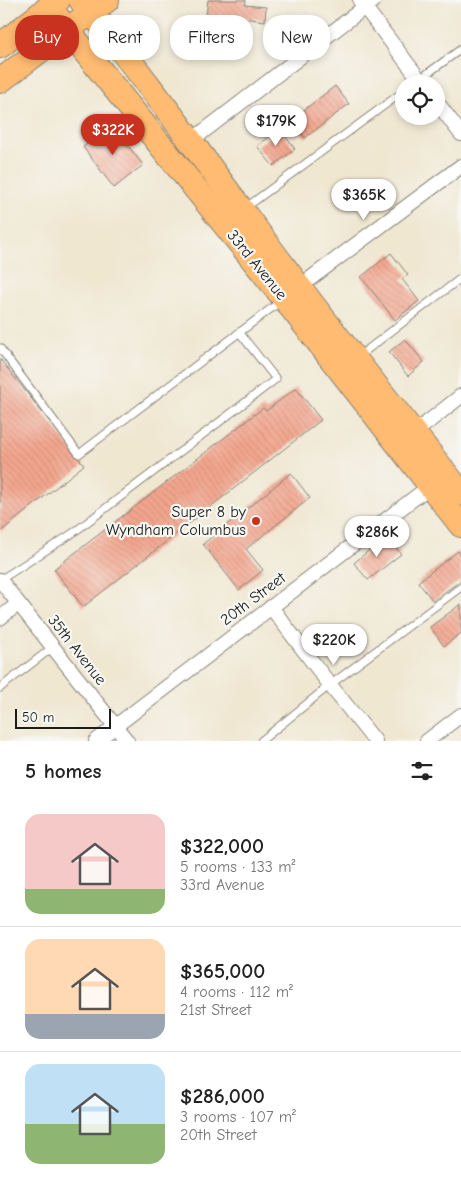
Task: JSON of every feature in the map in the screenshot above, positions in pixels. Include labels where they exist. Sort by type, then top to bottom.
[{"type":"highway","name":"33rd Avenue","points":[[54,3],[60,15]]},
{"type":"highway","points":[[0,46],[54,3]]},
{"type":"highway","name":"33rd Avenue","points":[[93,4],[115,42],[243,210],[291,293],[430,486],[461,525]]},
{"type":"highway","points":[[79,19],[93,4]]},
{"type":"highway","name":"33rd Avenue","points":[[79,43],[291,293],[354,360],[414,432],[461,494]]},
{"type":"highway","points":[[0,81],[28,60]]},
{"type":"street","points":[[191,141],[366,2],[414,75]]},
{"type":"street","points":[[445,113],[461,134]]},
{"type":"street","points":[[291,293],[461,166]]},
{"type":"street","points":[[414,432],[461,396]]},
{"type":"street","name":"20th Street","points":[[96,741],[430,486]]},
{"type":"street","name":"35th Avenue","points":[[0,580],[127,741]]},
{"type":"street","points":[[0,618],[18,604]]},
{"type":"street","points":[[271,608],[375,741]]},
{"type":"street","points":[[427,741],[461,715]]},
{"type":"lane","points":[[428,75],[461,49]]},
{"type":"lane","points":[[243,210],[395,98]]},
{"type":"lane","points":[[354,360],[461,278]]},
{"type":"lane","points":[[0,348],[79,454],[291,293]]},
{"type":"lane","points":[[0,580],[73,533],[276,379],[239,332]]},
{"type":"lane","points":[[261,741],[330,685],[461,587]]},
{"type":"lane","points":[[0,688],[52,647]]},
{"type":"building","points":[[208,0],[246,0],[245,5],[266,7],[263,21],[253,19],[253,15],[206,15]]},
{"type":"building","points":[[335,86],[349,104],[305,138],[291,120]]},
{"type":"building","points":[[112,125],[143,165],[114,188],[83,147]]},
{"type":"building","points":[[280,129],[295,149],[273,166],[257,146]]},
{"type":"building","points":[[391,253],[408,275],[402,279],[419,301],[395,320],[361,277]]},
{"type":"building","points":[[405,339],[424,362],[408,376],[389,352]]},
{"type":"building","points":[[0,359],[84,465],[0,532]]},
{"type":"building","points":[[296,388],[321,420],[83,607],[54,569],[263,408],[266,411]]},
{"type":"building","name":"Super 8 by Wyndham Columbus","points":[[291,473],[310,498],[246,549],[263,570],[239,590],[203,544]]},
{"type":"building","points":[[386,536],[401,554],[368,580],[354,563]]},
{"type":"building","points":[[458,551],[461,555],[461,580],[433,601],[418,582]]},
{"type":"building","points":[[461,604],[461,633],[444,646],[430,627]]},
{"type":"place","name":"Super 8 by Wyndham Columbus","points":[[256,521]]}]
